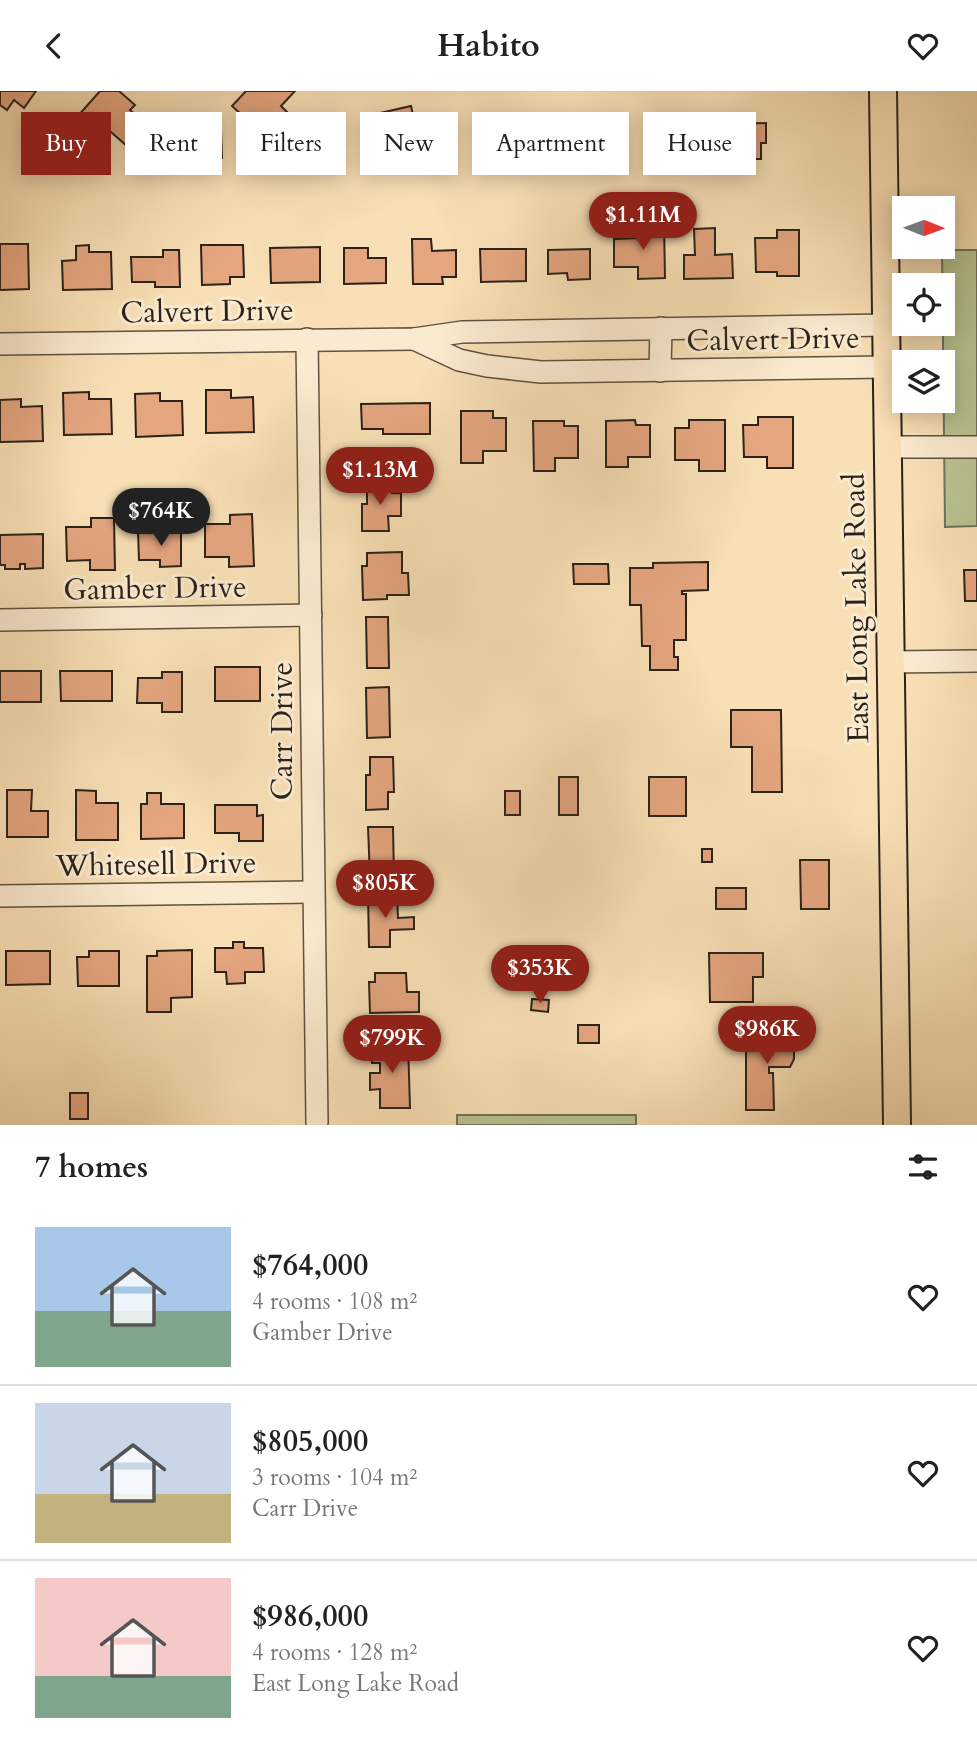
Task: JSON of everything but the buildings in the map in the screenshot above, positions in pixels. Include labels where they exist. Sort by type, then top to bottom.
[{"type":"main road","name":"East Long Lake Road","points":[[883,91],[897,1125]]},
{"type":"street","name":"Calvert Drive","points":[[0,344],[414,339],[462,332],[886,325]]},
{"type":"street","name":"Calvert Drive","points":[[660,328],[660,371]]},
{"type":"street","name":"Carr Drive","points":[[307,339],[317,1122]]},
{"type":"street","name":"Calvert Drive","points":[[414,339],[459,360],[519,371],[887,367]]},
{"type":"street","points":[[887,447],[977,447]]},
{"type":"street","name":"Gamber Drive","points":[[0,620],[311,615]]},
{"type":"street","points":[[890,662],[977,661]]},
{"type":"street","name":"Whitesell Drive","points":[[0,896],[313,892]]},
{"type":"green space","points":[[956,250],[977,250],[977,526],[945,527],[944,413],[955,413],[955,350],[943,350],[943,336],[955,336],[955,273],[942,273],[942,259],[956,259]]},
{"type":"green space","points":[[457,1115],[636,1115],[636,1125],[457,1125]]}]
